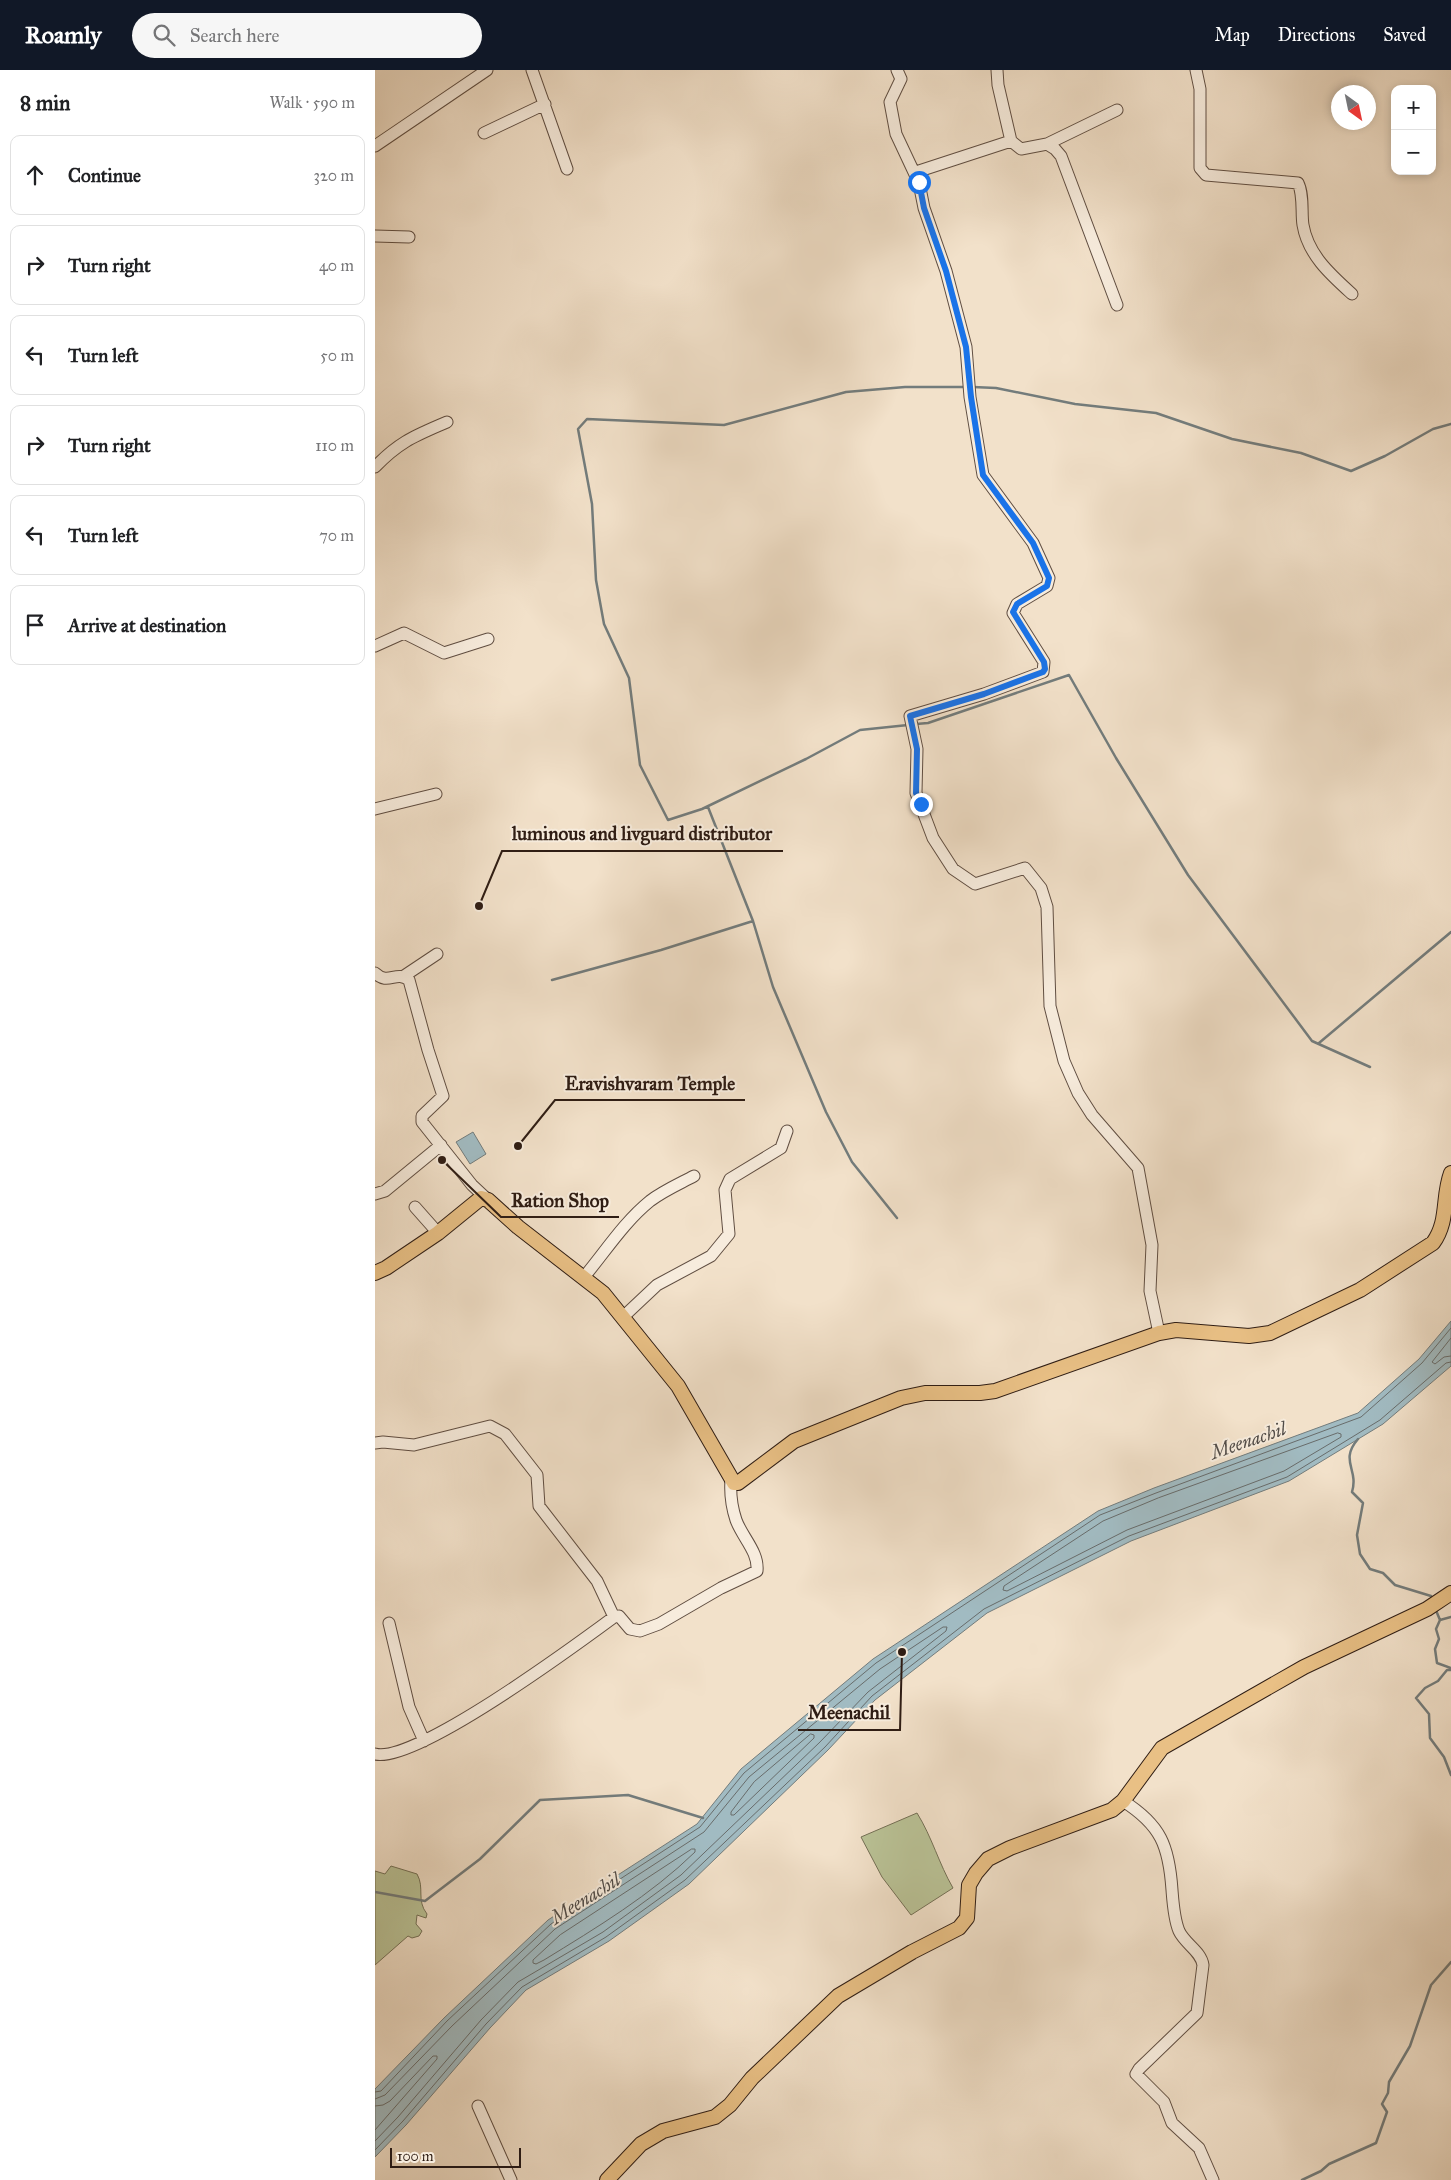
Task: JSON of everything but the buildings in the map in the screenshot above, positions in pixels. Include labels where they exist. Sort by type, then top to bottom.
[{"type":"main road","points":[[375,1273],[386,1268],[438,1233],[481,1198],[488,1200],[518,1227],[603,1293],[678,1386],[731,1480],[734,1483],[738,1483],[795,1441],[893,1401],[925,1393],[980,1393],[995,1391],[1159,1333],[1192,1330],[1258,1336],[1271,1333],[1360,1290],[1433,1242],[1441,1232],[1446,1186],[1451,1172]]},
{"type":"main road","points":[[607,2180],[641,2144],[663,2131],[715,2117],[730,2105],[752,2078],[838,1996],[912,1952],[959,1928],[967,1918],[969,1885],[975,1873],[989,1859],[1010,1848],[1112,1810],[1123,1801],[1162,1748],[1304,1667],[1427,1609],[1449,1593]]},
{"type":"street","points":[[375,146],[487,70]]},
{"type":"street","points":[[532,70],[567,169]]},
{"type":"street","points":[[897,70],[901,79],[890,102],[896,134],[916,172],[924,208],[946,271],[966,347],[971,397],[985,478],[1033,543],[1049,578],[1047,586],[1017,604],[1013,612],[1044,662],[1045,669],[1039,675],[910,716],[917,749],[916,793],[933,838],[953,869],[975,884],[1025,868],[1041,888],[1047,907],[1050,1006],[1064,1061],[1078,1093],[1092,1115],[1138,1168],[1152,1245],[1149,1291],[1159,1333]]},
{"type":"street","points":[[997,70],[998,85],[1011,140],[1021,149],[1047,144],[1117,110]]},
{"type":"street","points":[[1196,70],[1200,88],[1200,168],[1206,175],[1298,183],[1303,224],[1311,248],[1319,262],[1352,294]]},
{"type":"street","points":[[484,133],[545,104]]},
{"type":"street","points":[[916,172],[1011,140]]},
{"type":"street","points":[[1047,144],[1061,156],[1117,305]]},
{"type":"street","points":[[375,236],[409,237]]},
{"type":"street","points":[[375,467],[391,450],[405,440],[447,422]]},
{"type":"street","points":[[375,646],[404,633],[445,653],[488,639]]},
{"type":"street","points":[[375,809],[436,794]]},
{"type":"street","points":[[375,973],[386,980],[396,976],[404,976],[437,954]]},
{"type":"street","points":[[404,976],[409,980],[427,1050],[443,1096],[422,1116],[422,1122],[472,1185],[488,1200]]},
{"type":"street","points":[[623,1317],[657,1285],[711,1256],[729,1234],[725,1190],[730,1179],[781,1148],[787,1130]]},
{"type":"street","points":[[375,1194],[385,1191],[441,1145]]},
{"type":"street","points":[[584,1277],[618,1235],[650,1202],[694,1176]]},
{"type":"street","points":[[415,1207],[438,1233]]},
{"type":"street","points":[[375,1444],[383,1442],[414,1445],[490,1426],[505,1434],[537,1474],[539,1506],[597,1581],[614,1617]]},
{"type":"street","points":[[375,1754],[383,1756],[402,1751],[425,1741],[466,1718],[549,1664],[614,1617],[619,1616],[630,1628],[640,1631],[659,1624],[721,1588],[757,1571],[758,1562],[736,1520],[730,1492],[731,1480]]},
{"type":"street","points":[[389,1623],[409,1708],[425,1741]]},
{"type":"street","points":[[1123,1801],[1140,1812],[1155,1826],[1163,1841],[1170,1869],[1173,1906],[1179,1932],[1202,1959],[1203,1965],[1197,2013],[1136,2074],[1164,2102],[1172,2124],[1199,2148],[1213,2180]]},
{"type":"street","points":[[478,2106],[511,2180]]},
{"type":"green space","points":[[917,1813],[953,1888],[911,1915],[882,1877],[861,1837]]},
{"type":"green space","points":[[391,1866],[417,1874],[422,1904],[427,1914],[426,1918],[417,1915],[416,1924],[422,1931],[419,1936],[412,1938],[408,1936],[375,1965],[375,1871],[385,1874]]},
{"type":"water","points":[[473,1132],[486,1154],[470,1164],[456,1142]]},
{"type":"water","points":[[1451,1321],[1451,1366],[1383,1424],[1289,1481],[1131,1541],[987,1613],[875,1700],[828,1750],[689,1884],[609,1941],[526,1990],[490,2028],[406,2125],[375,2157],[375,2089],[444,2018],[548,1920],[697,1824],[741,1769],[873,1659],[1098,1511],[1154,1488],[1358,1413],[1419,1359]]},
{"type":"waterway","points":[[908,725],[860,730],[806,759],[702,809],[668,820],[640,765],[629,678],[604,624],[596,580],[592,504],[578,429],[587,419],[724,425],[846,392],[905,387],[965,387]]},
{"type":"waterway","points":[[973,387],[996,388],[1075,404],[1156,413],[1232,439],[1301,453],[1351,471],[1385,456],[1433,429],[1451,424]]},
{"type":"waterway","points":[[916,724],[928,723],[1069,675],[1116,758],[1188,875],[1312,1041],[1370,1067]]},
{"type":"waterway","points":[[708,807],[753,921],[773,987],[826,1112],[852,1162],[897,1218]]},
{"type":"waterway","points":[[552,980],[661,950],[753,921]]},
{"type":"waterway","points":[[1319,1043],[1451,932]]},
{"type":"waterway","points":[[1358,1439],[1350,1453],[1350,1459],[1353,1477],[1352,1492],[1363,1503],[1357,1535],[1360,1554],[1370,1569],[1383,1573],[1395,1585],[1431,1596],[1432,1600]]},
{"type":"waterway","points":[[1435,1608],[1440,1620],[1436,1629],[1439,1639],[1435,1649],[1437,1663],[1451,1668]]},
{"type":"waterway","points":[[1440,1620],[1451,1617]]},
{"type":"waterway","points":[[1451,1670],[1447,1670],[1438,1681],[1425,1688],[1416,1698],[1429,1714],[1430,1738],[1444,1757],[1451,1775]]},
{"type":"waterway","points":[[375,1892],[425,1901],[480,1859],[540,1800],[628,1795],[703,1818]]},
{"type":"waterway","points":[[1302,2180],[1321,2171],[1329,2164],[1376,2143],[1387,2112],[1382,2104],[1388,2093],[1389,2082],[1410,2046],[1431,1985],[1451,1962]]},
{"type":"place","name":"luminous and livguard distributor","points":[[479,906]]},
{"type":"place","name":"Eravishvaram Temple","points":[[518,1146]]},
{"type":"place","name":"Ration Shop","points":[[442,1160]]},
{"type":"place","name":"Meenachil","points":[[902,1652]]},
{"type":"route","points":[[919,182],[924,208],[946,271],[966,347],[975,428],[983,475],[987,483],[1033,543],[1049,578],[1047,586],[1017,604],[1013,612],[1022,630],[1044,662],[1045,669],[1043,672],[984,694],[910,716],[917,749],[916,793],[921,804]]}]
